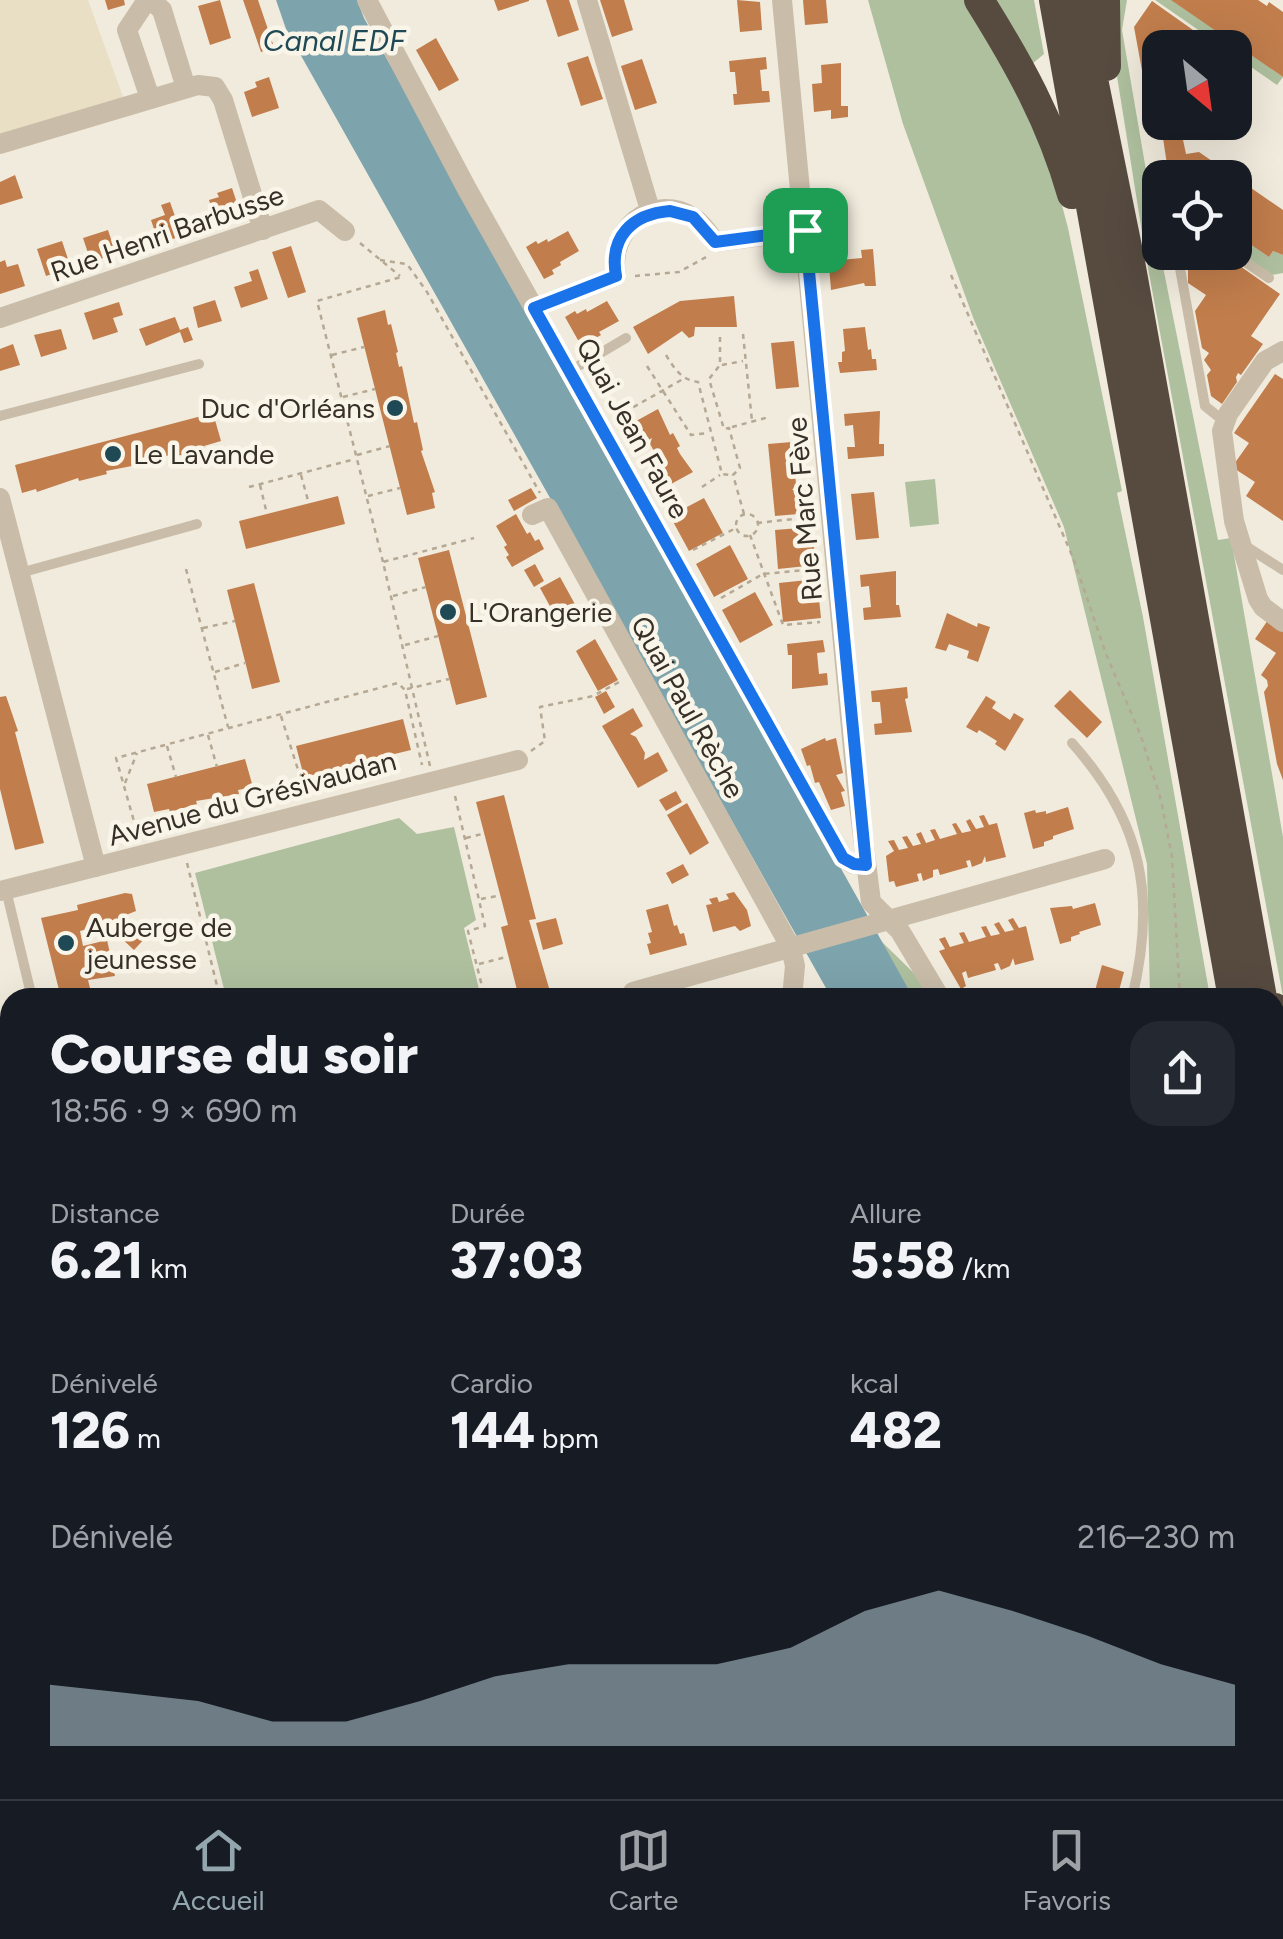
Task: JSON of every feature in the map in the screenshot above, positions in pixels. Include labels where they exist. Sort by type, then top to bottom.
[{"type":"highway","points":[[979,0],[1040,104],[1060,151],[1112,385],[1126,408]]},
{"type":"highway","points":[[1054,0],[1231,988]]},
{"type":"highway","points":[[1076,0],[1130,262],[1260,988]]},
{"type":"highway","points":[[1105,0],[1106,64],[1132,230],[1130,262]]},
{"type":"highway","points":[[1254,951],[1272,988]]},
{"type":"street","points":[[150,98],[127,30],[149,0],[162,10],[186,88]]},
{"type":"street","name":"Quai Jean Faure","points":[[367,0],[467,190],[843,858],[866,865]]},
{"type":"street","points":[[587,0],[651,212]]},
{"type":"street","name":"Rue Marc Fève","points":[[782,0],[866,865],[883,918]]},
{"type":"street","points":[[0,144],[186,88],[215,87],[223,100],[264,230]]},
{"type":"street","name":"Rue Henri Barbusse","points":[[0,318],[319,210],[345,232]]},
{"type":"street","points":[[534,308],[616,276],[614,256],[620,236],[635,220],[651,212],[670,211],[693,217],[715,242],[805,230]]},
{"type":"street","points":[[1283,351],[1265,361],[1225,422],[1223,455],[1239,542],[1258,599],[1283,622]]},
{"type":"street","points":[[0,498],[96,868]]},
{"type":"street","name":"Quai Paul Rèche","points":[[540,512],[638,671],[795,947]]},
{"type":"street","name":"Avenue du Grésivaudan","points":[[3,891],[518,760]]},
{"type":"street","points":[[647,988],[1105,858]]},
{"type":"street","points":[[883,918],[933,988]]},
{"type":"street","points":[[793,988],[795,947]]},
{"type":"lane","points":[[1252,267],[1268,278]]},
{"type":"lane","points":[[1179,270],[1205,406],[1225,422]]},
{"type":"lane","points":[[569,371],[626,338]]},
{"type":"lane","points":[[0,416],[200,364]]},
{"type":"lane","points":[[20,573],[197,524]]},
{"type":"lane","points":[[1239,542],[1283,570]]},
{"type":"lane","points":[[1072,743],[1110,790],[1138,850],[1144,927],[1134,988]]},
{"type":"lane","points":[[3,891],[29,988]]},
{"type":"path","points":[[345,232],[402,277],[317,301],[437,779]]},
{"type":"path","points":[[616,276],[678,272],[708,256],[715,242]]},
{"type":"path","points":[[380,260],[407,264],[427,292],[540,512]]},
{"type":"path","points":[[951,275],[1074,560],[1106,654],[1141,736],[1161,800],[1172,857],[1179,988]]},
{"type":"path","points":[[743,334],[752,421]]},
{"type":"path","points":[[666,355],[684,378],[698,382],[710,378],[720,365],[720,337]]},
{"type":"path","points":[[331,356],[364,347]]},
{"type":"path","points":[[720,365],[745,361]]},
{"type":"path","points":[[647,366],[691,436],[769,417]]},
{"type":"path","points":[[600,427],[684,378]]},
{"type":"path","points":[[702,487],[740,468],[710,378]]},
{"type":"path","points":[[698,382],[722,474]]},
{"type":"path","points":[[341,398],[375,389]]},
{"type":"path","points":[[249,486],[390,446]]},
{"type":"path","points":[[300,474],[309,504]]},
{"type":"path","points":[[732,475],[744,514]]},
{"type":"path","points":[[260,484],[267,514]]},
{"type":"path","points":[[366,497],[400,488]]},
{"type":"path","points":[[744,514],[754,516],[757,523],[750,535],[743,535],[736,528],[738,518],[744,514]]},
{"type":"path","points":[[757,523],[832,515]]},
{"type":"path","points":[[676,560],[736,528]]},
{"type":"path","points":[[750,535],[783,625],[841,619]]},
{"type":"path","points":[[383,562],[474,538]]},
{"type":"path","points":[[703,609],[763,574],[837,567]]},
{"type":"path","points":[[186,570],[228,728]]},
{"type":"path","points":[[391,596],[426,587]]},
{"type":"path","points":[[202,629],[235,621]]},
{"type":"path","points":[[403,646],[438,636]]},
{"type":"path","points":[[213,672],[246,663]]},
{"type":"path","points":[[144,856],[116,758],[398,683],[409,670]]},
{"type":"path","points":[[518,760],[545,741],[540,707],[594,696],[638,671]]},
{"type":"path","points":[[404,690],[450,679]]},
{"type":"path","points":[[398,683],[465,838],[486,926],[468,931],[483,988]]},
{"type":"path","points":[[281,714],[311,810]]},
{"type":"path","points":[[208,734],[217,766]]},
{"type":"path","points":[[167,744],[176,777]]},
{"type":"path","points":[[124,786],[138,752]]},
{"type":"path","points":[[465,838],[482,834]]},
{"type":"path","points":[[182,844],[218,988]]},
{"type":"path","points":[[479,900],[497,896]]},
{"type":"path","points":[[477,965],[506,957]]},
{"type":"green space","points":[[868,0],[966,0],[1047,149],[1068,228],[1122,491],[1117,493],[1143,617],[1208,988],[1150,988],[1147,864],[1064,527],[974,320],[903,124]]},
{"type":"green space","points":[[993,0],[1034,0],[1044,54],[1032,64]]},
{"type":"green space","points":[[1115,0],[1127,0],[1122,30],[1144,160],[1142,232],[1112,45]]},
{"type":"green space","points":[[1155,0],[1172,0],[1215,30],[1198,30]]},
{"type":"green space","points":[[1252,55],[1283,77],[1277,85],[1252,68]]},
{"type":"green space","points":[[1252,246],[1269,257],[1273,251],[1283,255],[1283,273],[1272,275],[1252,261]]},
{"type":"green space","points":[[1148,270],[1164,270],[1218,540],[1231,538],[1283,837],[1281,988]]},
{"type":"green space","points":[[935,479],[939,524],[910,527],[905,482]]},
{"type":"green space","points":[[399,818],[417,834],[454,827],[476,920],[464,928],[479,988],[224,988],[195,873]]},
{"type":"green space","points":[[881,941],[926,988],[908,988]]},
{"type":"shaded area","points":[[0,0],[88,0],[126,105],[0,144]]},
{"type":"water","name":"Canal EDF","points":[[276,0],[357,0],[908,988],[826,988],[286,29]]},
{"type":"building","points":[[105,0],[124,0],[125,5],[108,10]]},
{"type":"building","points":[[220,0],[231,38],[210,45],[198,6]]},
{"type":"building","points":[[243,0],[258,0],[274,47],[261,52]]},
{"type":"building","points":[[494,0],[529,0],[529,1],[498,11]]},
{"type":"building","points":[[546,0],[569,0],[579,30],[558,37]]},
{"type":"building","points":[[600,0],[624,0],[633,30],[612,37]]},
{"type":"building","points":[[737,0],[760,2],[762,30],[740,32]]},
{"type":"building","points":[[803,0],[826,0],[828,23],[805,25]]},
{"type":"building","points":[[1171,0],[1258,0],[1267,6],[1269,2],[1283,12],[1283,77],[1252,56],[1252,30],[1215,30]]},
{"type":"building","points":[[1152,1],[1193,30],[1142,30],[1142,71],[1134,27]]},
{"type":"building","points":[[436,38],[459,80],[439,91],[416,50]]},
{"type":"building","points":[[588,56],[603,99],[581,106],[567,63]]},
{"type":"building","points":[[766,57],[767,69],[760,70],[762,91],[769,91],[770,102],[734,105],[735,72],[730,72],[729,61]]},
{"type":"building","points":[[642,59],[657,103],[635,110],[621,66]]},
{"type":"building","points":[[841,63],[841,106],[848,106],[848,117],[831,119],[831,110],[814,112],[812,84],[822,83],[821,65]]},
{"type":"building","points":[[269,77],[279,108],[252,117],[244,92]]},
{"type":"building","points":[[1163,140],[1183,140],[1186,154],[1199,152],[1211,160],[1166,160]]},
{"type":"building","points":[[15,175],[23,198],[0,205],[0,182]]},
{"type":"building","points":[[232,188],[238,218],[217,225],[209,200]]},
{"type":"building","points":[[1252,189],[1283,210],[1283,255],[1273,251],[1269,257],[1252,246]]},
{"type":"building","points":[[779,195],[780,212],[767,213],[766,196]]},
{"type":"building","points":[[170,202],[176,219],[180,217],[181,236],[159,244],[151,220],[165,215],[161,205]]},
{"type":"building","points":[[108,230],[116,254],[91,262],[83,238]]},
{"type":"building","points":[[568,231],[579,251],[560,262],[552,270],[554,274],[544,279],[526,247],[536,241],[548,242]]},
{"type":"building","points":[[62,241],[71,268],[46,276],[37,249]]},
{"type":"building","points":[[291,246],[306,292],[288,298],[272,252]]},
{"type":"building","points":[[873,249],[876,286],[864,283],[831,290],[828,253],[840,252],[840,260],[862,258],[861,250]]},
{"type":"building","points":[[5,260],[7,267],[18,264],[25,286],[0,294],[0,262]]},
{"type":"building","points":[[258,269],[268,299],[241,308],[234,287],[252,281],[249,272]]},
{"type":"building","points":[[1188,270],[1246,270],[1280,294],[1251,336],[1263,344],[1241,375],[1238,373],[1237,382],[1222,404],[1211,396],[1207,375],[1211,370],[1204,360],[1209,353],[1202,348],[1195,311],[1206,295],[1188,283]]},
{"type":"building","points":[[734,296],[737,327],[695,327],[694,336],[689,338],[682,331],[648,354],[633,327],[680,301]]},
{"type":"building","points":[[215,300],[222,321],[198,328],[193,307]]},
{"type":"building","points":[[607,301],[619,321],[599,332],[601,335],[592,340],[594,343],[583,349],[565,317],[575,311],[587,312]]},
{"type":"building","points":[[119,302],[123,315],[113,318],[118,332],[93,340],[84,313]]},
{"type":"building","name":"Duc d'Orléans","points":[[385,310],[435,492],[435,508],[407,515],[357,318]]},
{"type":"building","points":[[175,317],[180,330],[188,327],[193,340],[184,343],[180,332],[146,346],[139,329]]},
{"type":"building","points":[[865,327],[868,350],[876,359],[877,370],[840,373],[838,362],[842,362],[845,351],[843,329]]},
{"type":"building","points":[[61,329],[67,349],[41,357],[34,335]]},
{"type":"building","points":[[794,341],[799,387],[776,389],[771,343]]},
{"type":"building","points":[[13,344],[20,365],[0,371],[0,349]]},
{"type":"building","points":[[1275,374],[1283,379],[1283,521],[1246,496],[1255,482],[1232,467],[1249,443],[1234,433]]},
{"type":"building","points":[[658,409],[693,472],[662,489],[652,471],[665,463],[650,444],[652,438],[638,446],[627,426]]},
{"type":"building","points":[[880,411],[879,444],[884,444],[884,456],[848,459],[847,447],[855,447],[853,425],[845,426],[844,414]]},
{"type":"building","name":"Le Lavande","points":[[213,413],[221,441],[204,446],[205,449],[22,493],[15,465]]},
{"type":"building","points":[[804,441],[806,462],[790,464],[795,468],[796,486],[792,490],[808,490],[810,513],[775,516],[768,444]]},
{"type":"building","points":[[531,488],[537,498],[514,511],[508,500]]},
{"type":"building","points":[[874,492],[879,538],[856,540],[851,494]]},
{"type":"building","points":[[338,496],[345,524],[246,549],[239,521]]},
{"type":"building","points":[[704,498],[723,533],[689,551],[670,516]]},
{"type":"building","points":[[516,514],[527,534],[530,532],[535,541],[539,539],[544,549],[512,567],[506,557],[507,545],[496,526]]},
{"type":"building","points":[[812,527],[816,565],[778,569],[775,530]]},
{"type":"building","points":[[730,545],[748,579],[714,597],[696,564]]},
{"type":"building","name":"L'Orangerie","points":[[449,550],[487,697],[456,705],[418,558]]},
{"type":"building","points":[[535,564],[544,581],[534,587],[524,570]]},
{"type":"building","points":[[896,571],[896,605],[901,617],[864,620],[863,608],[871,607],[869,586],[861,587],[860,575]]},
{"type":"building","points":[[560,577],[582,617],[562,628],[540,588]]},
{"type":"building","points":[[817,579],[821,618],[783,622],[779,583]]},
{"type":"building","points":[[254,583],[280,682],[252,689],[227,590]]},
{"type":"building","points":[[755,592],[773,625],[740,643],[722,610]]},
{"type":"building","points":[[947,613],[977,627],[978,623],[990,627],[978,662],[967,658],[969,651],[949,644],[946,651],[935,648]]},
{"type":"building","points":[[1268,620],[1283,630],[1283,780],[1264,692],[1267,680],[1261,675],[1276,653],[1255,639]]},
{"type":"building","points":[[595,639],[618,680],[598,691],[576,651]]},
{"type":"building","points":[[823,640],[825,652],[817,653],[819,674],[827,673],[828,685],[792,689],[792,655],[788,655],[787,644]]},
{"type":"building","points":[[907,687],[905,699],[912,732],[875,735],[874,724],[882,723],[880,702],[872,702],[871,691]]},
{"type":"building","points":[[1070,690],[1102,722],[1087,738],[1054,706]]},
{"type":"building","points":[[606,691],[615,707],[604,714],[595,697]]},
{"type":"building","points":[[6,696],[44,843],[15,850],[0,789],[0,697]]},
{"type":"building","points":[[986,696],[996,702],[992,708],[1010,720],[1014,713],[1024,719],[1005,751],[995,744],[997,741],[966,727]]},
{"type":"building","points":[[633,708],[643,726],[630,734],[645,753],[644,760],[658,752],[668,771],[638,788],[602,726]]},
{"type":"building","points":[[403,719],[411,750],[386,756],[388,763],[378,765],[376,759],[339,769],[341,775],[330,778],[328,771],[304,777],[296,746]]},
{"type":"building","points":[[825,738],[836,738],[843,773],[836,775],[845,791],[841,792],[845,806],[831,810],[801,749]]},
{"type":"building","points":[[245,759],[253,787],[238,790],[239,794],[196,801],[197,804],[170,812],[154,812],[147,784]]},
{"type":"building","points":[[676,791],[682,802],[666,811],[659,800]]},
{"type":"building","points":[[504,795],[536,919],[529,920],[549,988],[516,988],[501,927],[508,925],[476,802]]},
{"type":"building","points":[[687,803],[709,843],[690,855],[667,815]]},
{"type":"building","points":[[1068,807],[1074,829],[1033,849],[1024,813],[1035,810],[1046,814]]},
{"type":"building","points":[[984,815],[989,825],[997,823],[1006,857],[986,862],[985,856],[982,863],[972,867],[970,860],[966,861],[968,867],[940,875],[938,869],[933,870],[933,877],[923,881],[921,873],[917,874],[919,881],[896,887],[894,881],[889,882],[886,856],[894,851],[888,841],[894,840],[899,850],[908,848],[902,837],[907,836],[913,846],[921,844],[916,834],[921,832],[926,843],[935,840],[930,830],[935,829],[940,839],[957,834],[952,824],[956,823],[962,833],[971,831],[966,821],[970,819],[976,829],[984,827],[979,816]]},
{"type":"building","points":[[683,864],[689,875],[672,884],[666,873]]},
{"type":"building","points":[[734,892],[747,910],[751,926],[740,931],[735,926],[713,932],[706,905],[712,904],[709,899],[717,897],[719,902],[729,899],[726,894]]},
{"type":"building","name":"Auberge de jeunesse","points":[[132,894],[136,911],[126,915],[147,936],[134,950],[106,924],[80,931],[83,946],[107,940],[115,976],[88,980],[90,988],[58,988],[41,918],[78,910],[77,905]]},
{"type":"building","points":[[1095,903],[1101,925],[1060,944],[1050,908],[1073,909]]},
{"type":"building","points":[[668,904],[674,926],[680,934],[684,933],[687,945],[650,955],[647,944],[651,943],[648,933],[652,932],[646,910]]},
{"type":"building","points":[[556,918],[563,944],[543,950],[536,923]]},
{"type":"building","points":[[1013,918],[1019,928],[1026,926],[1034,960],[1015,965],[1013,958],[1010,966],[1001,970],[998,963],[994,964],[996,970],[968,978],[966,971],[962,973],[966,986],[960,988],[939,951],[945,949],[939,939],[945,937],[950,947],[964,943],[959,933],[964,932],[969,942],[986,937],[981,927],[986,926],[991,936],[1000,934],[994,924],[999,922],[1005,932],[1014,930],[1008,920]]},
{"type":"building","points":[[1102,965],[1124,972],[1120,988],[1096,988]]},
{"type":"place","name":"Duc d'Orléans","points":[[395,408]]},
{"type":"place","name":"Le Lavande","points":[[113,454]]},
{"type":"place","name":"L'Orangerie","points":[[448,612]]},
{"type":"place","name":"Auberge de jeunesse","points":[[66,943]]},
{"type":"route","points":[[670,211],[693,217],[715,242],[805,230],[866,865],[843,858],[534,308],[616,276],[614,256],[620,236],[635,220],[651,212],[670,211]]}]
